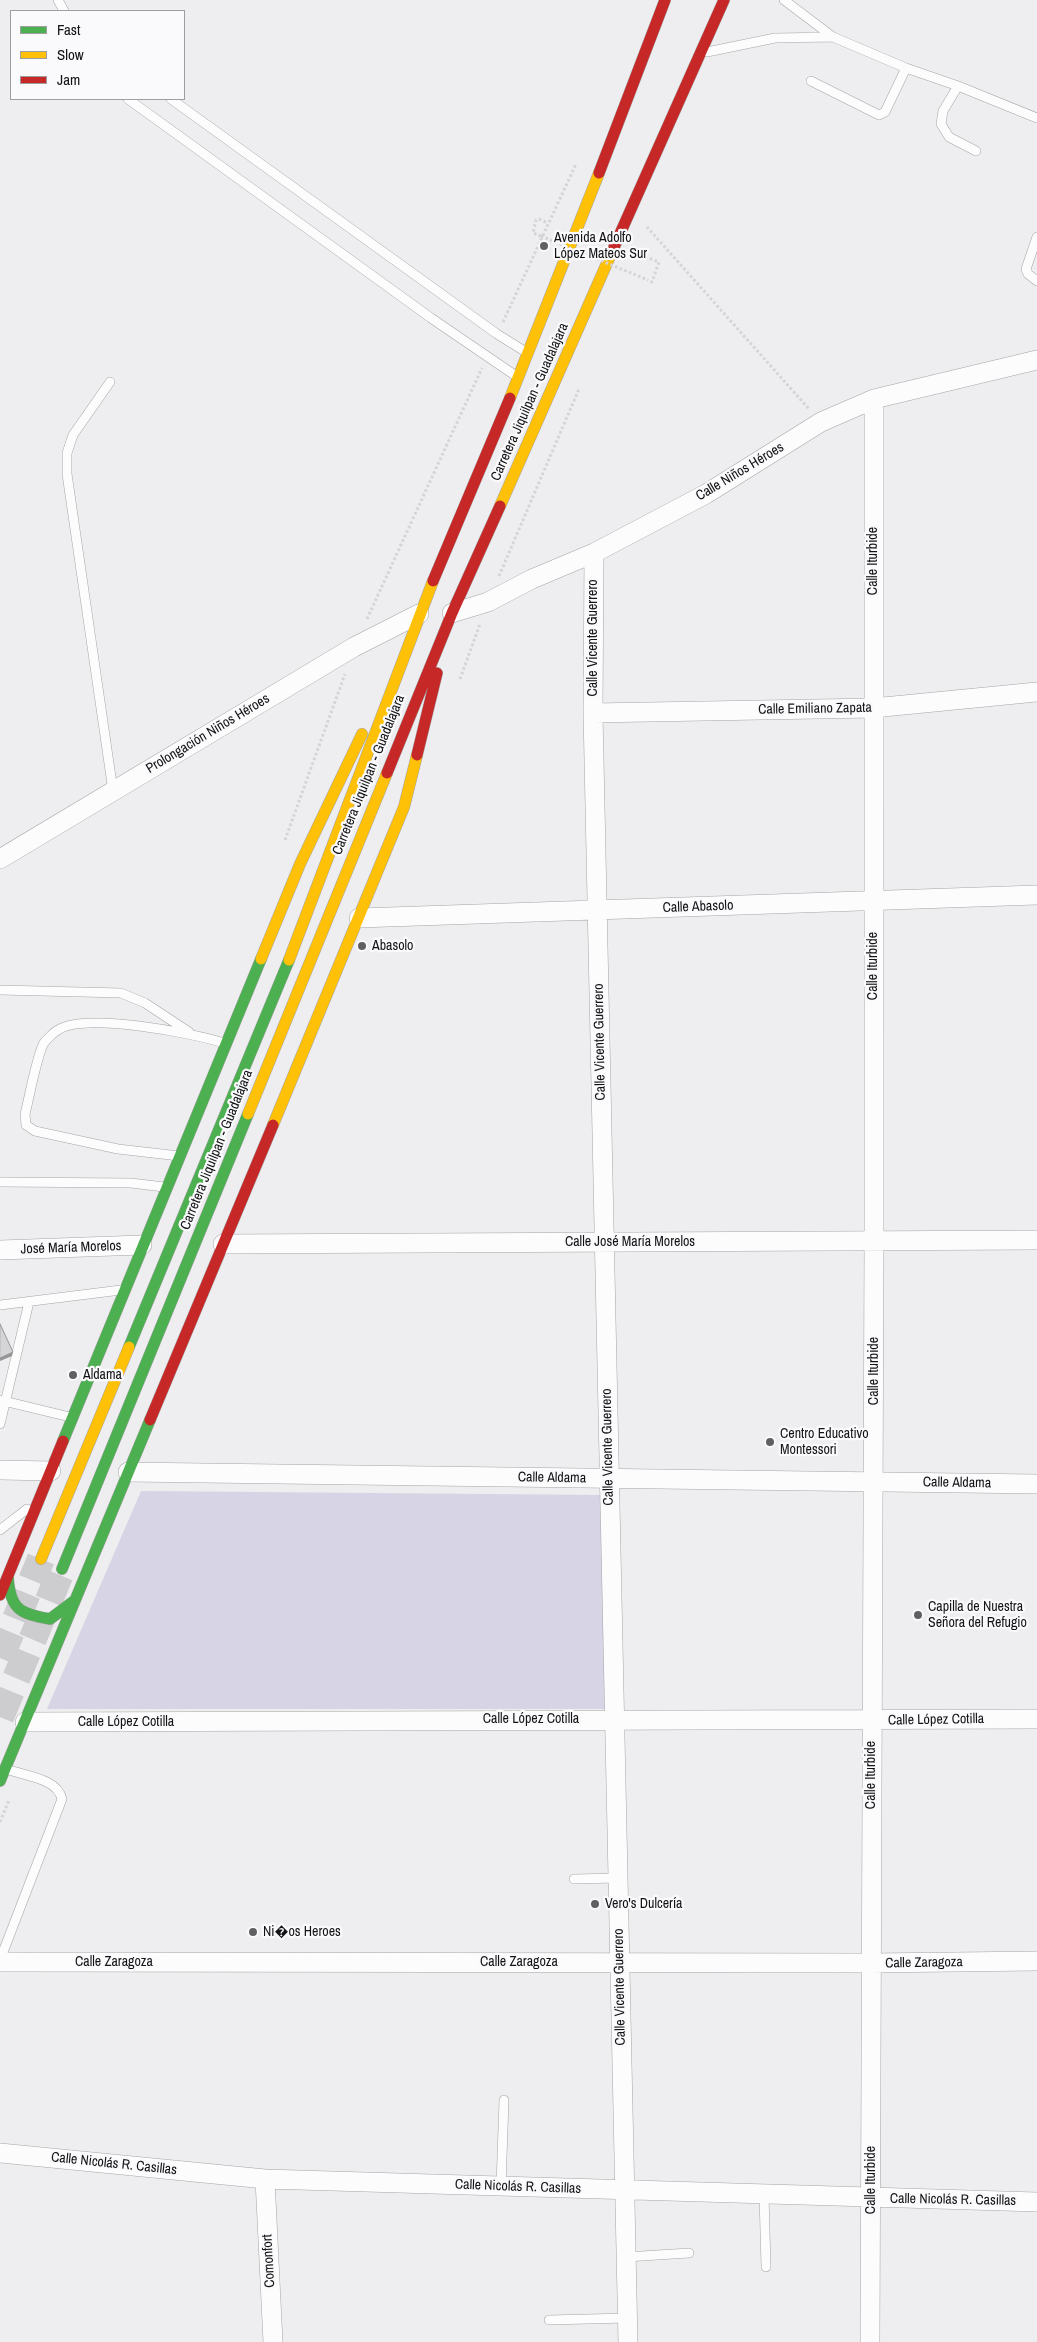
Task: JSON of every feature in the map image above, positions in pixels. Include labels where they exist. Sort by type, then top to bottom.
[{"type":"main road","name":"Carretera Jiquilpan - Guadalajara","points":[[41,1559],[270,1009],[419,614],[529,354],[665,0]]},
{"type":"main road","name":"Carretera Jiquilpan - Guadalajara","points":[[62,1569],[452,613],[702,54],[724,0]]},
{"type":"main road","points":[[0,1781],[17,1739],[16,1724],[74,1601],[404,807],[452,613]]},
{"type":"main road","points":[[0,1595],[36,1504],[52,1471],[127,1289],[142,1245],[227,1044],[300,864],[419,614]]},
{"type":"main road","points":[[8,1577],[8,1594],[11,1604],[28,1616],[50,1619],[74,1601]]},
{"type":"main road","points":[[0,1750],[17,1739]]},
{"type":"street","name":"Calle Niños Héroes","points":[[452,613],[488,602],[532,580],[594,553],[706,494],[821,422],[874,399],[1037,360]]},
{"type":"street","name":"Calle Iturbide","points":[[870,2342],[874,1240],[872,708],[874,399]]},
{"type":"street","name":"Calle Vicente Guerrero","points":[[594,553],[593,713],[628,2342]]},
{"type":"street","name":"Prolongación Niños Héroes","points":[[0,859],[354,647],[419,614]]},
{"type":"street","name":"Calle Emiliano Zapata","points":[[593,713],[872,708],[1037,692]]},
{"type":"street","name":"Calle Abasolo","points":[[359,918],[1037,895]]},
{"type":"street","name":"Calle José María Morelos","points":[[223,1244],[1037,1240]]},
{"type":"street","name":"José María Morelos","points":[[0,1250],[142,1245]]},
{"type":"street","points":[[0,1470],[52,1471]]},
{"type":"street","name":"Calle Aldama","points":[[128,1472],[1037,1484]]},
{"type":"street","name":"Calle López Cotilla","points":[[16,1724],[614,1719],[871,1721],[1037,1719]]},
{"type":"street","name":"Calle Zaragoza","points":[[0,1961],[871,1964],[1037,1961]]},
{"type":"street","name":"Calle Nicolás R. Casillas","points":[[0,2153],[265,2179],[1037,2202]]},
{"type":"street","name":"Comonfort","points":[[265,2179],[273,2342]]},
{"type":"lane","points":[[784,0],[833,37],[906,68],[958,86],[1037,118]]},
{"type":"lane","points":[[652,10],[653,28]]},
{"type":"lane","points":[[702,54],[775,38],[833,37]]},
{"type":"lane","points":[[810,82],[878,115],[885,112],[906,68]]},
{"type":"lane","points":[[958,86],[943,111],[941,124],[949,137],[976,151]]},
{"type":"lane","points":[[129,100],[431,318],[518,378]]},
{"type":"lane","points":[[173,100],[498,334],[529,354]]},
{"type":"lane","points":[[1037,237],[1026,269],[1028,274],[1037,281]]},
{"type":"lane","points":[[110,382],[73,435],[67,453],[67,467],[113,791]]},
{"type":"lane","points":[[0,990],[120,993],[144,1003],[192,1034]]},
{"type":"lane","points":[[180,1156],[118,1148],[35,1131],[26,1125],[25,1114],[44,1044],[57,1030],[75,1024],[123,1024],[192,1034],[227,1044]]},
{"type":"lane","points":[[0,1182],[131,1183],[166,1187]]},
{"type":"lane","points":[[0,1305],[127,1289]]},
{"type":"lane","points":[[0,1424],[3,1400],[29,1302]]},
{"type":"lane","points":[[3,1400],[74,1418]]},
{"type":"lane","points":[[0,1530],[36,1504]]},
{"type":"lane","points":[[0,1961],[62,1799],[60,1790],[54,1784],[5,1769]]},
{"type":"lane","points":[[574,1879],[617,1878]]},
{"type":"lane","points":[[501,2186],[504,2100]]},
{"type":"lane","points":[[764,2195],[766,2266]]},
{"type":"lane","points":[[626,2257],[689,2253]]},
{"type":"lane","points":[[549,2320],[627,2318]]},
{"type":"path","points":[[549,223],[539,219],[536,220],[533,233],[652,282],[659,262],[636,253]]},
{"type":"path","points":[[648,228],[821,422]]},
{"type":"shaded area","points":[[141,1491],[602,1495],[605,1709],[47,1709]]},
{"type":"building","points":[[0,1324],[13,1352],[0,1358]]},
{"type":"tunnel","points":[[0,1658],[41,1559]]},
{"type":"tunnel","points":[[0,1717],[62,1569]]},
{"type":"traffic: fast","points":[[63,1441],[261,959]]},
{"type":"traffic: fast","points":[[129,1347],[289,960]]},
{"type":"traffic: fast","points":[[62,1569],[248,1114]]},
{"type":"traffic: fast","points":[[0,1781],[150,1420]]},
{"type":"traffic: fast","points":[[8,1577],[14,1603],[18,1608],[31,1615],[50,1619],[74,1601]]},
{"type":"traffic: slow","points":[[510,398],[599,173]]},
{"type":"traffic: slow","points":[[500,506],[611,254]]},
{"type":"traffic: slow","points":[[289,960],[433,581]]},
{"type":"traffic: slow","points":[[261,959],[300,864],[362,734]]},
{"type":"traffic: slow","points":[[273,1125],[404,807],[417,755]]},
{"type":"traffic: slow","points":[[248,1114],[387,773]]},
{"type":"traffic: slow","points":[[41,1559],[129,1347]]},
{"type":"traffic: jam","points":[[599,173],[665,0]]},
{"type":"traffic: jam","points":[[611,254],[724,0]]},
{"type":"traffic: jam","points":[[433,581],[510,398]]},
{"type":"traffic: jam","points":[[387,773],[452,613],[500,506]]},
{"type":"traffic: jam","points":[[417,755],[437,673]]},
{"type":"traffic: jam","points":[[150,1420],[273,1125]]},
{"type":"traffic: jam","points":[[0,1595],[63,1441]]},
{"type":"place","name":"Avenida Adolfo López Mateos Sur","points":[[544,246]]},
{"type":"place","name":"Abasolo","points":[[362,946]]},
{"type":"place","name":"Aldama","points":[[73,1375]]},
{"type":"place","name":"Centro Educativo Montessori","points":[[770,1442]]},
{"type":"place","name":"Capilla de Nuestra Señora del Refugio","points":[[918,1615]]},
{"type":"place","name":"Vero's Dulcería","points":[[595,1904]]},
{"type":"place","name":"Ni�os Heroes","points":[[253,1932]]}]
